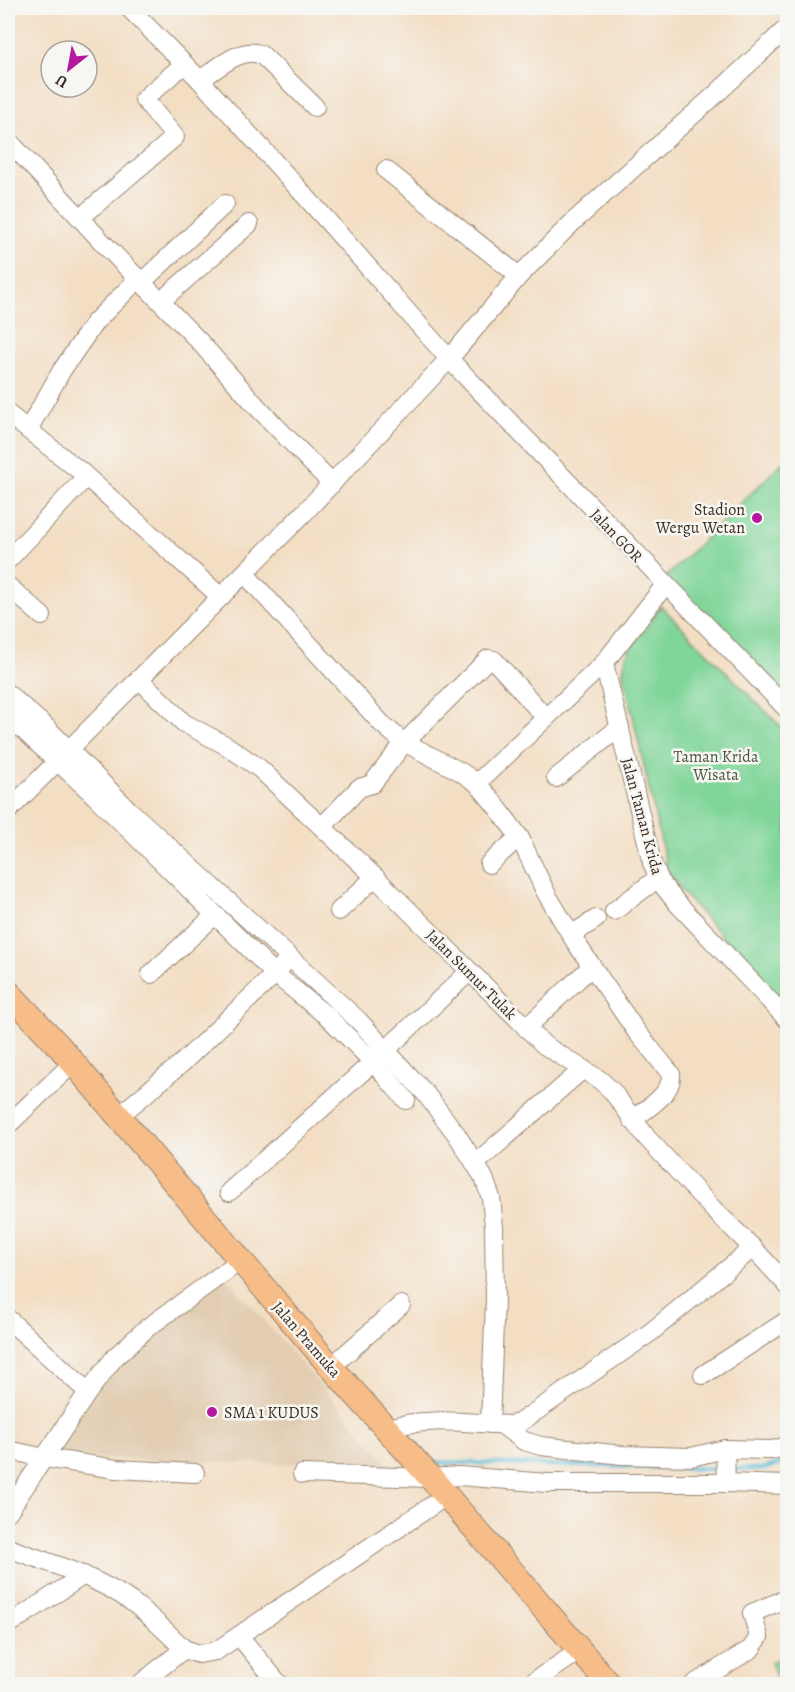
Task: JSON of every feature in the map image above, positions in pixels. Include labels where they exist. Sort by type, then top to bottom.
[{"type":"main road","name":"Jalan Pramuka","points":[[9,996],[73,1063],[385,1429],[430,1478],[453,1486],[591,1666],[609,1684]]},
{"type":"street","name":"Jalan GOR","points":[[129,8],[200,80],[324,216],[449,359],[788,710]]},
{"type":"street","points":[[8,811],[332,484],[449,359],[519,276],[574,221],[788,27]]},
{"type":"street","points":[[200,80],[241,54],[253,52],[262,56],[315,107]]},
{"type":"street","points":[[80,218],[175,137],[144,99],[184,64]]},
{"type":"street","points":[[8,140],[198,340],[260,411],[332,484]]},
{"type":"street","points":[[386,170],[519,276]]},
{"type":"street","points":[[28,430],[62,370],[95,322],[225,204]]},
{"type":"street","points":[[161,301],[249,224]]},
{"type":"street","points":[[8,414],[86,477],[221,597]]},
{"type":"street","points":[[8,561],[86,477]]},
{"type":"street","points":[[245,574],[382,724],[404,743],[461,772],[477,783],[519,837],[546,893],[571,935],[636,1031],[671,1074],[671,1082],[667,1090],[632,1120]]},
{"type":"street","points":[[477,783],[604,663],[665,585]]},
{"type":"street","points":[[8,586],[42,616]]},
{"type":"street","points":[[322,827],[359,788],[372,784],[404,743],[490,658],[545,717]]},
{"type":"street","name":"Jalan Taman Krida","points":[[604,663],[652,863],[658,878],[676,902],[788,1020]]},
{"type":"street","name":"Jalan Sumur Tulak","points":[[139,679],[184,723],[227,746],[259,768],[375,878],[526,1028],[551,1050],[600,1080],[612,1091],[647,1138],[712,1209],[788,1286]]},
{"type":"street","points":[[8,694],[215,915],[359,1021],[406,1100]]},
{"type":"street","points":[[8,716],[64,756],[130,811],[282,966]]},
{"type":"street","points":[[556,778],[620,727]]},
{"type":"street","points":[[489,864],[519,837]]},
{"type":"street","points":[[339,911],[375,878]]},
{"type":"street","points":[[614,912],[658,878]]},
{"type":"street","points":[[151,974],[215,915]]},
{"type":"street","points":[[571,935],[596,919]]},
{"type":"street","points":[[119,1116],[182,1064],[282,966]]},
{"type":"street","points":[[526,1028],[592,966]]},
{"type":"street","points":[[229,1192],[469,972]]},
{"type":"street","points":[[379,1056],[425,1093],[457,1135],[484,1178],[491,1198],[495,1227],[495,1299],[487,1424]]},
{"type":"street","points":[[8,1125],[73,1063]]},
{"type":"street","points":[[475,1164],[583,1069]]},
{"type":"street","points":[[385,1429],[406,1422],[510,1425],[526,1420],[575,1383],[651,1332],[753,1248]]},
{"type":"street","points":[[8,1512],[88,1392],[115,1357],[147,1328],[240,1261]]},
{"type":"street","points":[[331,1367],[401,1305]]},
{"type":"street","points":[[8,1318],[88,1392]]},
{"type":"street","points":[[704,1376],[788,1320]]},
{"type":"street","points":[[487,1424],[524,1441],[560,1449],[622,1455],[692,1457],[725,1451],[788,1446]]},
{"type":"street","points":[[8,1450],[116,1469],[195,1473]]},
{"type":"street","points":[[725,1451],[726,1479]]},
{"type":"street","points":[[302,1474],[430,1478]]},
{"type":"street","points":[[8,1548],[84,1575],[132,1602],[184,1649],[199,1654],[209,1653],[239,1636],[453,1486],[488,1478],[547,1483],[726,1479],[788,1485]]},
{"type":"street","points":[[8,1625],[84,1575]]},
{"type":"street","points":[[694,1684],[751,1650],[759,1637],[752,1613],[788,1598]]},
{"type":"street","points":[[239,1636],[279,1684]]},
{"type":"street","points":[[140,1684],[184,1649]]},
{"type":"street","points":[[530,1684],[581,1650]]},
{"type":"shaded area","name":"SMA 1 KUDUS","points":[[223,1273],[391,1467],[52,1457],[111,1367]]},
{"type":"green space","name":"Stadion Wergu Wetan","points":[[787,458],[787,699],[664,579]]},
{"type":"green space","name":"Taman Krida Wisata","points":[[661,606],[787,733],[787,1008],[683,893],[667,869],[623,672],[626,655]]},
{"type":"green space","points":[[787,1656],[787,1684],[779,1684],[771,1662]]},
{"type":"waterway","points":[[730,1469],[763,1469],[788,1461]]},
{"type":"waterway","points":[[427,1462],[722,1469]]},
{"type":"place","name":"Stadion Wergu Wetan","points":[[757,518]]},
{"type":"place","name":"SMA 1 KUDUS","points":[[212,1412]]}]
